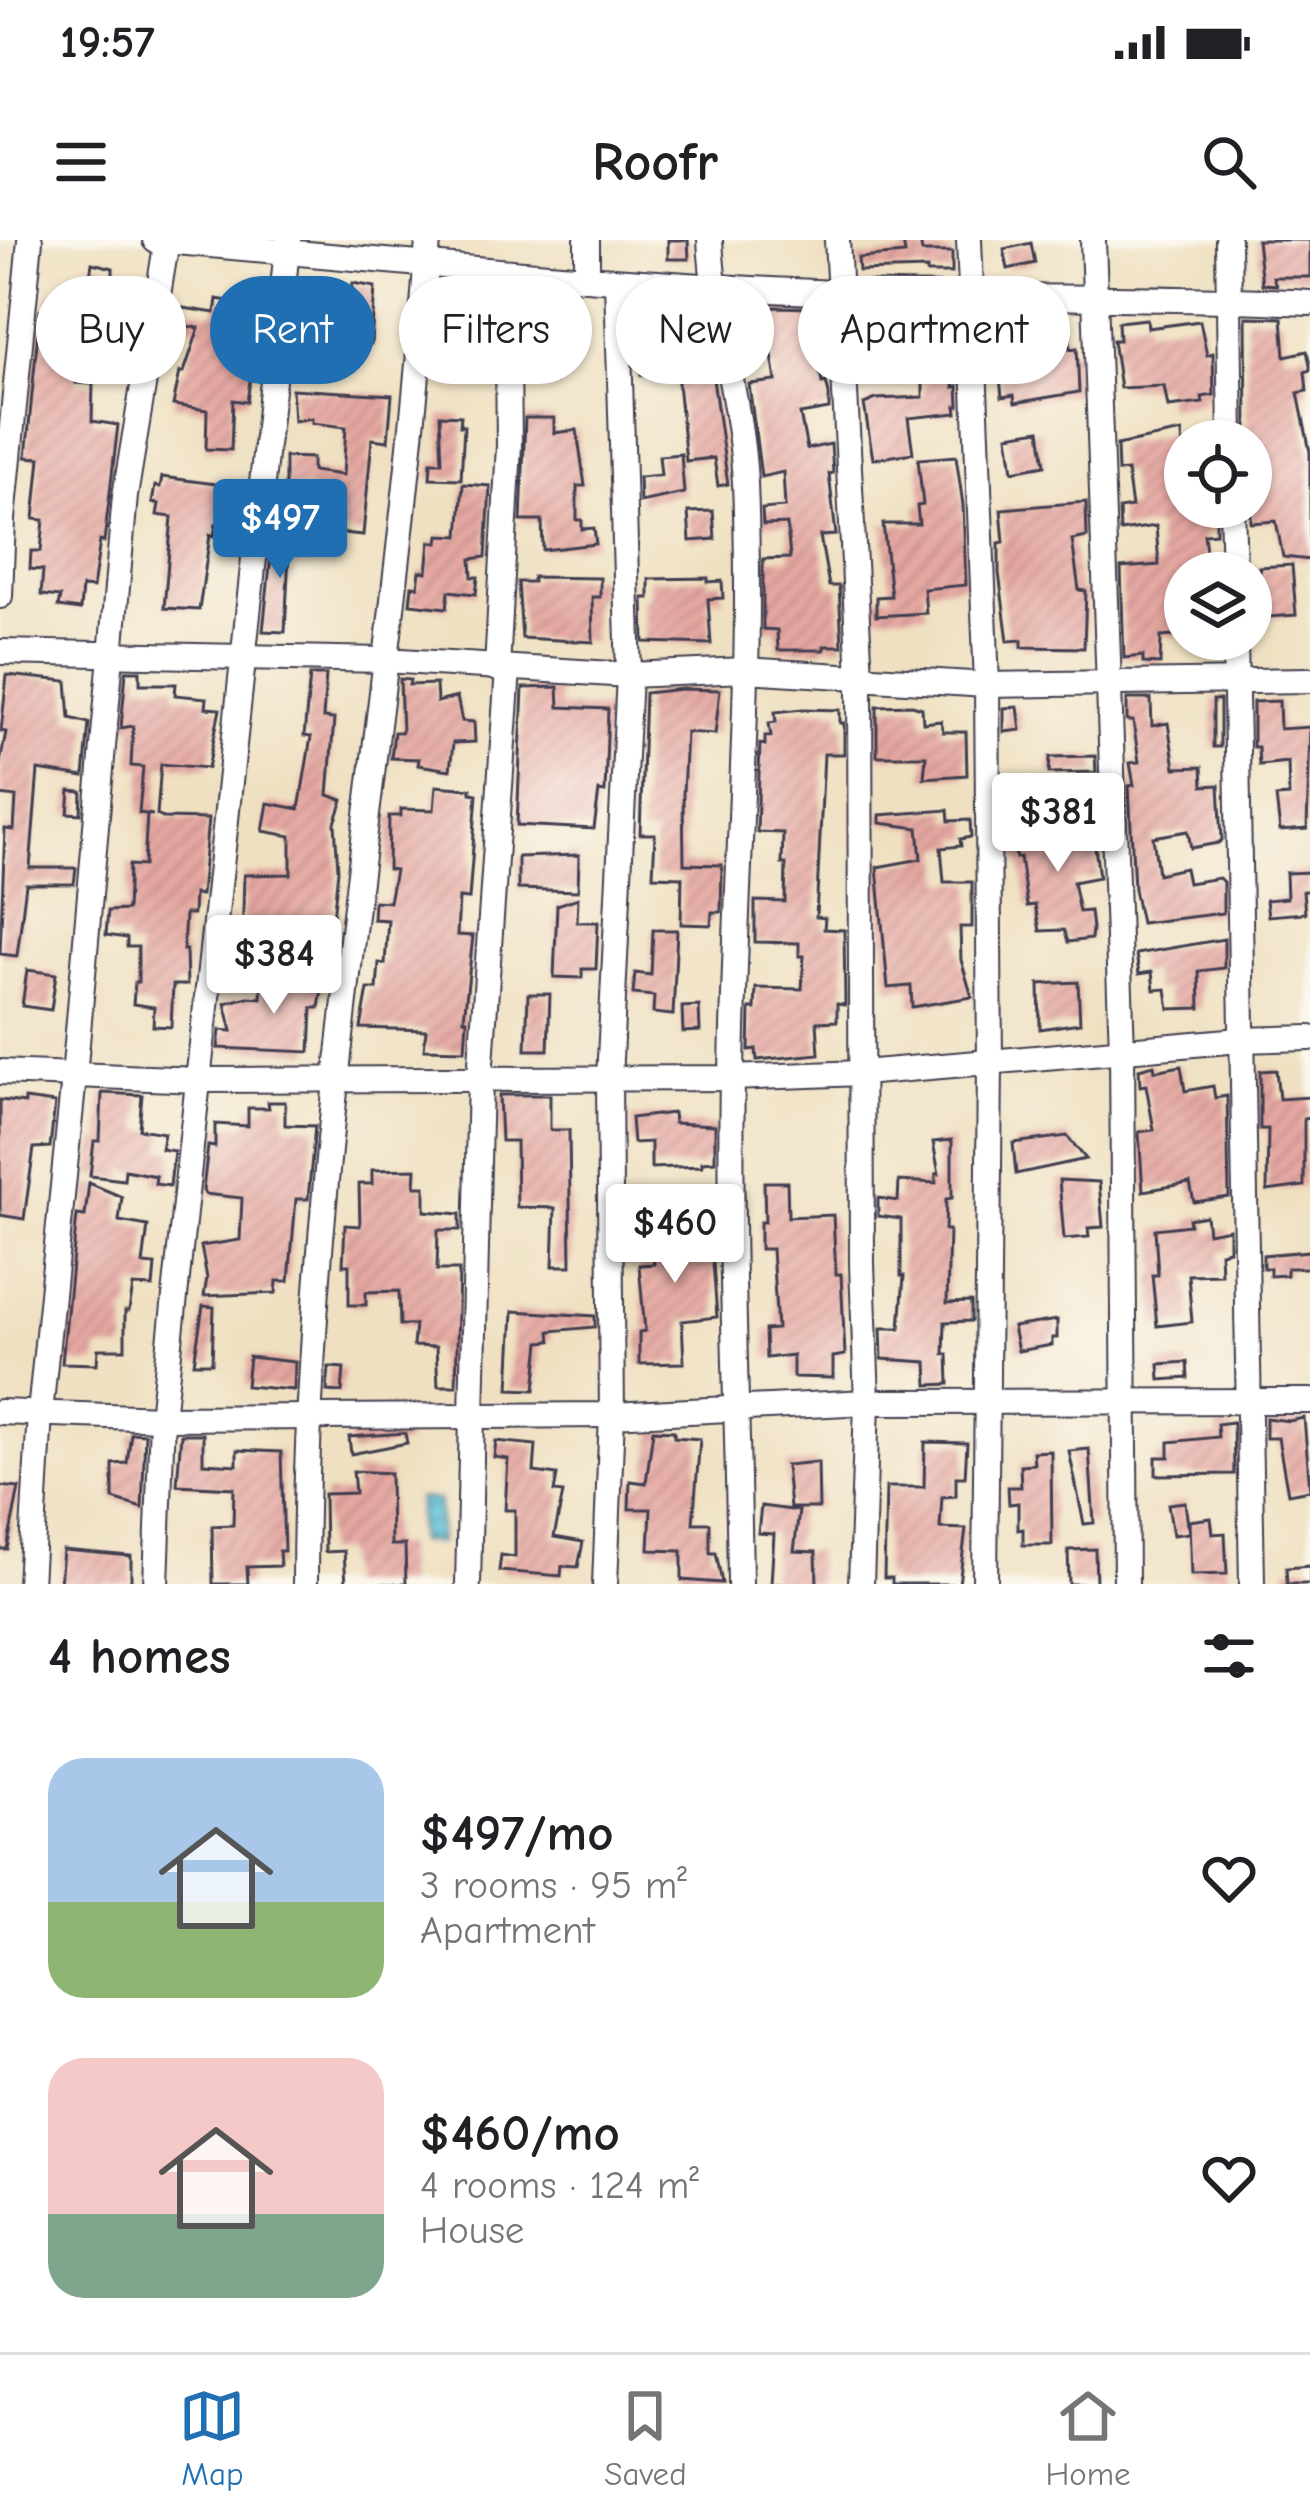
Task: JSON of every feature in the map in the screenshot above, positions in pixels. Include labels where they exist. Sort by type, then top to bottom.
[{"type":"street","points":[[0,596],[30,240]]},
{"type":"street","points":[[152,240],[428,252],[507,272],[560,276]]},
{"type":"street","points":[[587,240],[587,276]]},
{"type":"street","points":[[710,240],[712,276]]},
{"type":"street","points":[[837,240],[837,276]]},
{"type":"street","points":[[968,240],[969,276]]},
{"type":"street","points":[[1093,240],[1122,1050],[1126,1584]]},
{"type":"street","points":[[1228,240],[1232,420]]},
{"type":"street","points":[[30,1584],[40,1413],[125,496],[167,241]]},
{"type":"street","points":[[156,1584],[162,1418],[288,246]]},
{"type":"street","points":[[304,1584],[306,1415],[336,1079],[428,252]]},
{"type":"street","points":[[468,1584],[481,1078],[503,669],[509,445],[507,272]]},
{"type":"street","points":[[1070,298],[1310,303]]},
{"type":"street","points":[[605,1584],[611,1415],[609,1079],[629,675],[620,384]]},
{"type":"street","points":[[732,384],[745,480],[745,670],[732,1078],[740,1584]]},
{"type":"street","points":[[842,384],[860,677],[867,1402],[862,1584]]},
{"type":"street","points":[[973,384],[987,685],[990,1063],[985,1584]]},
{"type":"street","points":[[0,652],[385,660],[629,675],[745,670],[987,685],[1310,680]]},
{"type":"street","points":[[1234,660],[1252,1584]]},
{"type":"street","points":[[0,1072],[199,1080],[732,1078],[862,1073],[1310,1038]]},
{"type":"street","points":[[0,1412],[162,1418],[611,1415],[867,1402],[1310,1401]]},
{"type":"water","points":[[418,1499],[439,1500],[439,1543],[418,1542]]},
{"type":"building","points":[[668,240],[688,240],[689,259],[668,259]]},
{"type":"building","points":[[903,240],[920,240],[922,252],[952,252],[952,273],[859,271],[858,258],[905,254]]},
{"type":"building","points":[[1257,240],[1310,240],[1310,277],[1273,277],[1276,285],[1262,284]]},
{"type":"building","points":[[1031,243],[1035,263],[1008,269],[1004,249]]},
{"type":"building","points":[[92,263],[113,268],[113,276],[90,276]]},
{"type":"building","points":[[774,307],[798,308],[798,384],[826,384],[829,394],[829,409],[800,414],[807,449],[831,444],[833,473],[829,474],[836,535],[820,536],[829,586],[839,586],[842,646],[824,646],[824,650],[778,650],[777,630],[763,629],[763,559],[790,558],[787,524],[763,525],[762,509],[785,507],[783,472],[761,477],[749,384],[776,381]]},
{"type":"building","points":[[186,308],[210,312],[210,384],[249,384],[247,402],[233,400],[231,450],[206,449],[207,410],[173,405],[177,384],[186,384],[186,366],[199,328],[186,326]]},
{"type":"building","points":[[1246,317],[1282,318],[1285,356],[1307,351],[1310,370],[1305,372],[1307,391],[1298,393],[1310,452],[1310,560],[1283,557],[1276,521],[1272,521],[1272,420],[1247,420]]},
{"type":"building","points":[[1147,319],[1148,328],[1200,321],[1207,355],[1213,353],[1214,395],[1202,397],[1203,403],[1168,407],[1164,386],[1120,388],[1113,340],[1119,340],[1118,322]]},
{"type":"building","points":[[1077,348],[1079,392],[1015,403],[1014,395],[1002,397],[1001,384],[1070,384],[1070,349]]},
{"type":"building","points":[[36,352],[36,384],[93,384],[92,421],[118,425],[104,542],[100,541],[93,588],[82,587],[80,610],[58,607],[60,597],[41,595],[43,570],[30,569],[31,551],[41,551],[44,520],[34,519],[40,458],[26,457]]},
{"type":"building","points":[[678,384],[714,384],[728,484],[718,486],[714,458],[686,461]]},
{"type":"building","points":[[923,384],[954,384],[957,413],[908,418],[913,453],[873,459],[864,404],[923,397]]},
{"type":"building","points":[[292,389],[392,395],[388,441],[372,439],[363,535],[312,530],[312,488],[285,487],[285,457],[312,458],[312,471],[343,475],[346,427],[312,423],[312,418],[294,421]]},
{"type":"building","points":[[440,415],[461,416],[461,479],[430,478],[431,462],[442,462]]},
{"type":"building","points":[[525,418],[554,418],[554,433],[577,430],[585,486],[577,486],[577,520],[582,520],[582,529],[594,528],[596,544],[543,550],[542,521],[521,521]]},
{"type":"building","points":[[1040,430],[1045,465],[1013,471],[1008,435]]},
{"type":"building","points":[[1164,436],[1164,528],[1216,528],[1216,533],[1204,534],[1206,552],[1164,552],[1160,664],[1143,663],[1143,656],[1124,658],[1121,568],[1159,565],[1156,526],[1120,531],[1119,509],[1132,507],[1127,471],[1118,472],[1117,445]]},
{"type":"building","points":[[681,454],[684,493],[640,502],[639,477],[661,475],[659,456]]},
{"type":"building","points":[[956,456],[966,585],[924,589],[926,613],[876,616],[876,597],[891,596],[883,524],[919,524],[917,506],[923,505],[918,459]]},
{"type":"building","points":[[162,477],[239,487],[235,518],[226,517],[225,525],[216,524],[214,536],[210,535],[199,610],[164,608],[172,517],[157,515],[159,504],[152,503]]},
{"type":"building","points":[[463,484],[490,486],[486,557],[471,559],[472,577],[478,577],[476,594],[449,591],[447,608],[410,604],[412,586],[418,587],[420,571],[427,572],[430,542],[438,543],[439,535],[459,536]]},
{"type":"building","points":[[1086,502],[1087,537],[1072,540],[1079,590],[1086,591],[1084,648],[1022,647],[1022,640],[1008,641],[999,573],[999,543],[1004,542],[1001,509]]},
{"type":"building","points":[[713,511],[715,539],[690,541],[688,512]]},
{"type":"building","points":[[273,536],[308,539],[306,555],[289,553],[285,632],[263,631]]},
{"type":"building","points":[[1292,565],[1296,615],[1272,617],[1272,566]]},
{"type":"building","points":[[533,577],[600,578],[600,597],[592,597],[593,642],[522,638],[518,582],[533,582]]},
{"type":"building","points":[[708,578],[708,582],[722,581],[723,598],[708,599],[711,644],[644,642],[643,598],[649,598],[649,579]]},
{"type":"building","points":[[126,671],[140,671],[140,684],[176,684],[175,695],[207,698],[206,708],[220,709],[208,768],[161,764],[157,815],[208,819],[201,895],[194,894],[193,914],[185,914],[187,985],[173,985],[171,1027],[153,1026],[154,1007],[133,1004],[138,947],[127,947],[127,938],[106,935],[108,911],[127,910],[129,865],[144,866],[147,814],[139,813],[143,767],[131,766],[133,726],[121,728]]},
{"type":"building","points":[[7,675],[67,681],[70,718],[89,723],[84,777],[38,770],[30,868],[76,868],[74,884],[26,884],[17,956],[0,954],[5,829],[14,830],[16,797],[0,795]]},
{"type":"building","points":[[310,675],[326,675],[323,718],[334,719],[328,795],[343,800],[335,823],[338,870],[330,948],[268,942],[267,947],[242,947],[244,875],[291,874],[291,836],[263,831],[268,803],[299,809],[311,737],[304,736]]},
{"type":"building","points":[[400,679],[410,680],[409,685],[436,684],[437,702],[457,697],[462,721],[474,722],[475,742],[453,743],[450,770],[418,765],[419,759],[391,758],[394,732],[402,732]]},
{"type":"building","points":[[558,687],[559,707],[608,709],[605,792],[599,791],[594,829],[517,825],[523,688]]},
{"type":"building","points":[[720,690],[715,734],[686,732],[683,794],[684,864],[722,865],[721,912],[712,912],[711,925],[681,924],[682,877],[653,876],[655,834],[640,834],[645,693]]},
{"type":"building","points":[[1127,699],[1151,699],[1152,726],[1168,723],[1175,768],[1202,767],[1203,786],[1219,785],[1222,840],[1191,848],[1188,831],[1153,837],[1158,874],[1185,868],[1188,883],[1219,878],[1223,913],[1141,923],[1134,889],[1129,786],[1134,785],[1130,763],[1139,762],[1133,721],[1127,721]]},
{"type":"building","points":[[1213,700],[1220,700],[1220,747],[1213,747]]},
{"type":"building","points":[[1279,701],[1280,729],[1310,727],[1307,829],[1280,831],[1276,797],[1289,796],[1288,762],[1259,765],[1258,747],[1253,747],[1253,702]]},
{"type":"building","points":[[877,706],[922,708],[923,723],[941,721],[943,732],[966,732],[967,775],[924,778],[926,756],[877,756]]},
{"type":"building","points":[[1018,707],[1021,730],[1004,732],[1004,708]]},
{"type":"building","points":[[840,710],[840,723],[844,723],[844,754],[824,754],[816,917],[825,918],[824,929],[844,930],[845,1005],[837,1004],[837,1021],[817,1022],[819,1054],[757,1060],[756,1049],[749,1050],[750,1009],[755,1009],[756,988],[802,989],[804,956],[799,956],[799,943],[755,942],[755,901],[785,902],[786,864],[782,864],[783,833],[757,832],[760,744],[765,745],[765,736],[771,736],[769,723],[776,722],[775,712]]},
{"type":"building","points":[[1095,756],[1096,772],[1049,773],[1050,757]]},
{"type":"building","points":[[436,786],[471,789],[477,794],[469,899],[459,898],[457,935],[473,936],[465,1050],[424,1049],[426,1030],[361,1028],[368,989],[377,989],[379,963],[385,964],[388,920],[373,919],[374,901],[389,902],[395,870],[388,869],[389,816],[401,816],[401,809],[434,810]]},
{"type":"building","points":[[70,791],[82,792],[81,814],[68,813]]},
{"type":"building","points":[[948,810],[949,821],[970,820],[971,837],[960,839],[961,846],[941,848],[944,882],[972,882],[972,927],[960,927],[961,960],[972,997],[912,1007],[911,986],[888,988],[877,867],[921,859],[918,828],[880,823],[880,815]]},
{"type":"building","points":[[1065,817],[1067,828],[1092,825],[1099,877],[1073,882],[1079,912],[1090,911],[1092,929],[1091,939],[1068,942],[1064,930],[1040,931],[1035,905],[1027,906],[1013,841],[1037,837],[1034,822]]},
{"type":"building","points":[[579,855],[578,891],[518,889],[518,857]]},
{"type":"building","points":[[1310,872],[1310,891],[1303,891],[1305,913],[1268,916],[1266,900],[1287,898],[1286,873]]},
{"type":"building","points":[[578,898],[577,922],[598,922],[596,969],[582,969],[582,978],[554,977],[557,905]]},
{"type":"building","points":[[653,930],[677,930],[673,1015],[653,1013],[654,996],[633,994],[635,973],[651,975]]},
{"type":"building","points":[[1224,939],[1224,968],[1199,971],[1200,1008],[1169,1009],[1166,989],[1154,990],[1152,972],[1139,974],[1136,954]]},
{"type":"building","points":[[27,970],[56,974],[51,1010],[22,1006]]},
{"type":"building","points":[[262,975],[323,983],[319,1008],[312,1008],[310,1052],[218,1048],[220,1030],[232,1031],[225,1003],[261,998]]},
{"type":"building","points":[[1078,982],[1080,1023],[1040,1029],[1039,984]]},
{"type":"building","points":[[528,994],[550,994],[548,1050],[526,1050]]},
{"type":"building","points":[[699,1006],[700,1031],[683,1032],[682,1007]]},
{"type":"building","points":[[1154,1065],[1155,1071],[1181,1066],[1185,1091],[1213,1086],[1215,1098],[1227,1096],[1229,1197],[1194,1202],[1190,1183],[1143,1191],[1139,1132],[1154,1130],[1139,1069]]},
{"type":"building","points":[[1276,1070],[1279,1099],[1310,1097],[1310,1118],[1304,1119],[1304,1186],[1267,1191],[1268,1129],[1260,1129],[1260,1071]]},
{"type":"building","points":[[102,1093],[142,1095],[139,1129],[164,1133],[161,1149],[174,1151],[170,1186],[155,1184],[156,1176],[125,1170],[124,1180],[90,1176],[94,1141],[100,1141]]},
{"type":"building","points":[[499,1095],[550,1095],[550,1130],[569,1130],[571,1266],[553,1266],[555,1208],[517,1207],[516,1141],[501,1141]]},
{"type":"building","points":[[25,1099],[55,1103],[50,1147],[34,1148],[24,1219],[0,1215],[0,1100],[25,1103]]},
{"type":"building","points":[[268,1102],[285,1102],[285,1125],[315,1126],[308,1199],[296,1199],[289,1281],[277,1281],[276,1293],[204,1296],[207,1278],[201,1246],[240,1240],[242,1198],[203,1190],[208,1146],[215,1147],[215,1124],[248,1126],[248,1108],[269,1108]]},
{"type":"building","points":[[673,1113],[674,1123],[715,1125],[715,1161],[651,1168],[651,1142],[633,1143],[631,1118]]},
{"type":"building","points":[[1067,1136],[1086,1159],[1016,1174],[1013,1143]]},
{"type":"building","points":[[952,1140],[952,1198],[946,1199],[945,1230],[949,1230],[947,1303],[971,1302],[971,1321],[945,1322],[949,1384],[928,1385],[927,1362],[882,1359],[881,1328],[900,1328],[904,1276],[901,1219],[878,1216],[878,1198],[898,1201],[899,1181],[936,1183],[939,1174],[933,1142]]},
{"type":"building","points":[[416,1169],[415,1186],[425,1186],[425,1211],[460,1214],[460,1230],[438,1230],[437,1270],[459,1270],[456,1386],[438,1386],[436,1347],[413,1346],[415,1325],[400,1325],[399,1291],[366,1292],[366,1305],[349,1305],[349,1265],[343,1265],[345,1225],[360,1226],[359,1184],[372,1184],[372,1170]]},
{"type":"building","points":[[1059,1180],[1099,1182],[1103,1227],[1088,1228],[1089,1237],[1064,1239]]},
{"type":"building","points":[[764,1182],[787,1182],[788,1217],[833,1215],[845,1355],[833,1357],[833,1378],[793,1377],[793,1355],[766,1358],[765,1330],[777,1329],[772,1249],[760,1249]]},
{"type":"building","points":[[89,1183],[122,1197],[119,1221],[148,1226],[143,1264],[155,1265],[153,1287],[133,1286],[129,1311],[125,1311],[125,1349],[98,1349],[97,1364],[62,1363],[77,1215],[85,1216]]},
{"type":"building","points":[[694,1205],[697,1237],[711,1236],[717,1317],[682,1321],[684,1363],[639,1364],[639,1332],[645,1331],[639,1265],[654,1264],[651,1244],[659,1242],[656,1209]]},
{"type":"building","points":[[1206,1216],[1208,1233],[1229,1229],[1229,1250],[1220,1252],[1221,1274],[1188,1275],[1192,1322],[1157,1326],[1152,1275],[1158,1275],[1155,1229],[1190,1225],[1189,1219]]},
{"type":"building","points":[[1310,1251],[1310,1268],[1287,1268],[1287,1275],[1270,1276],[1270,1268],[1263,1268],[1263,1255]]},
{"type":"building","points":[[203,1306],[214,1307],[212,1363],[194,1363]]},
{"type":"building","points":[[513,1311],[595,1316],[595,1327],[550,1331],[551,1341],[540,1342],[535,1390],[509,1389]]},
{"type":"building","points":[[1057,1320],[1052,1345],[1018,1351],[1013,1327]]},
{"type":"building","points":[[249,1357],[295,1362],[294,1390],[246,1386]]},
{"type":"building","points":[[1187,1362],[1188,1378],[1160,1380],[1159,1364]]},
{"type":"building","points":[[329,1367],[344,1368],[342,1392],[327,1391]]},
{"type":"building","points":[[1266,1418],[1304,1418],[1310,1490],[1288,1494],[1278,1438],[1266,1438]]},
{"type":"building","points":[[1233,1422],[1234,1474],[1156,1475],[1156,1457],[1169,1457],[1169,1442],[1218,1437],[1217,1424]]},
{"type":"building","points":[[653,1430],[700,1439],[693,1523],[710,1523],[710,1553],[716,1553],[722,1583],[682,1580],[682,1551],[649,1550],[651,1509],[629,1509],[630,1481],[646,1483]]},
{"type":"building","points":[[131,1433],[145,1434],[142,1508],[113,1499],[113,1464],[127,1463]]},
{"type":"building","points":[[405,1433],[407,1443],[351,1454],[349,1437]]},
{"type":"building","points":[[181,1434],[203,1434],[203,1463],[237,1465],[237,1450],[281,1452],[284,1551],[279,1551],[280,1566],[247,1567],[248,1584],[213,1584],[212,1526],[233,1525],[234,1488],[177,1485]]},
{"type":"building","points":[[496,1441],[536,1445],[534,1472],[557,1475],[554,1492],[563,1493],[554,1537],[583,1542],[578,1567],[562,1566],[561,1576],[499,1571],[501,1555],[515,1557],[515,1510],[505,1510],[508,1459],[494,1457]]},
{"type":"building","points":[[925,1442],[967,1443],[965,1477],[956,1477],[956,1496],[942,1497],[940,1528],[966,1529],[959,1584],[892,1584],[892,1578],[884,1578],[886,1487],[924,1487]]},
{"type":"building","points":[[1089,1449],[1094,1523],[1084,1524],[1069,1451]]},
{"type":"building","points":[[1051,1451],[1052,1545],[1023,1545],[1018,1503],[1009,1504],[1008,1487],[1021,1487],[1020,1465],[1034,1464],[1033,1452]]},
{"type":"building","points":[[818,1462],[819,1508],[790,1508],[786,1465]]},
{"type":"building","points":[[353,1471],[390,1473],[391,1545],[405,1545],[406,1584],[346,1584],[344,1551],[325,1552],[324,1494],[355,1493]]},
{"type":"building","points":[[0,1486],[19,1488],[7,1549],[0,1549]]},
{"type":"building","points":[[1185,1502],[1189,1533],[1173,1535],[1168,1504]]},
{"type":"building","points":[[761,1506],[799,1511],[794,1551],[816,1552],[817,1584],[771,1584],[774,1534],[758,1533]]},
{"type":"building","points":[[1211,1518],[1213,1534],[1225,1533],[1227,1574],[1191,1575],[1189,1521]]},
{"type":"building","points":[[1095,1549],[1096,1584],[1069,1584],[1068,1550]]},
{"type":"building","points":[[63,1550],[131,1556],[131,1584],[60,1584]]},
{"type":"building","points":[[1310,1566],[1310,1584],[1287,1584],[1286,1568]]}]
